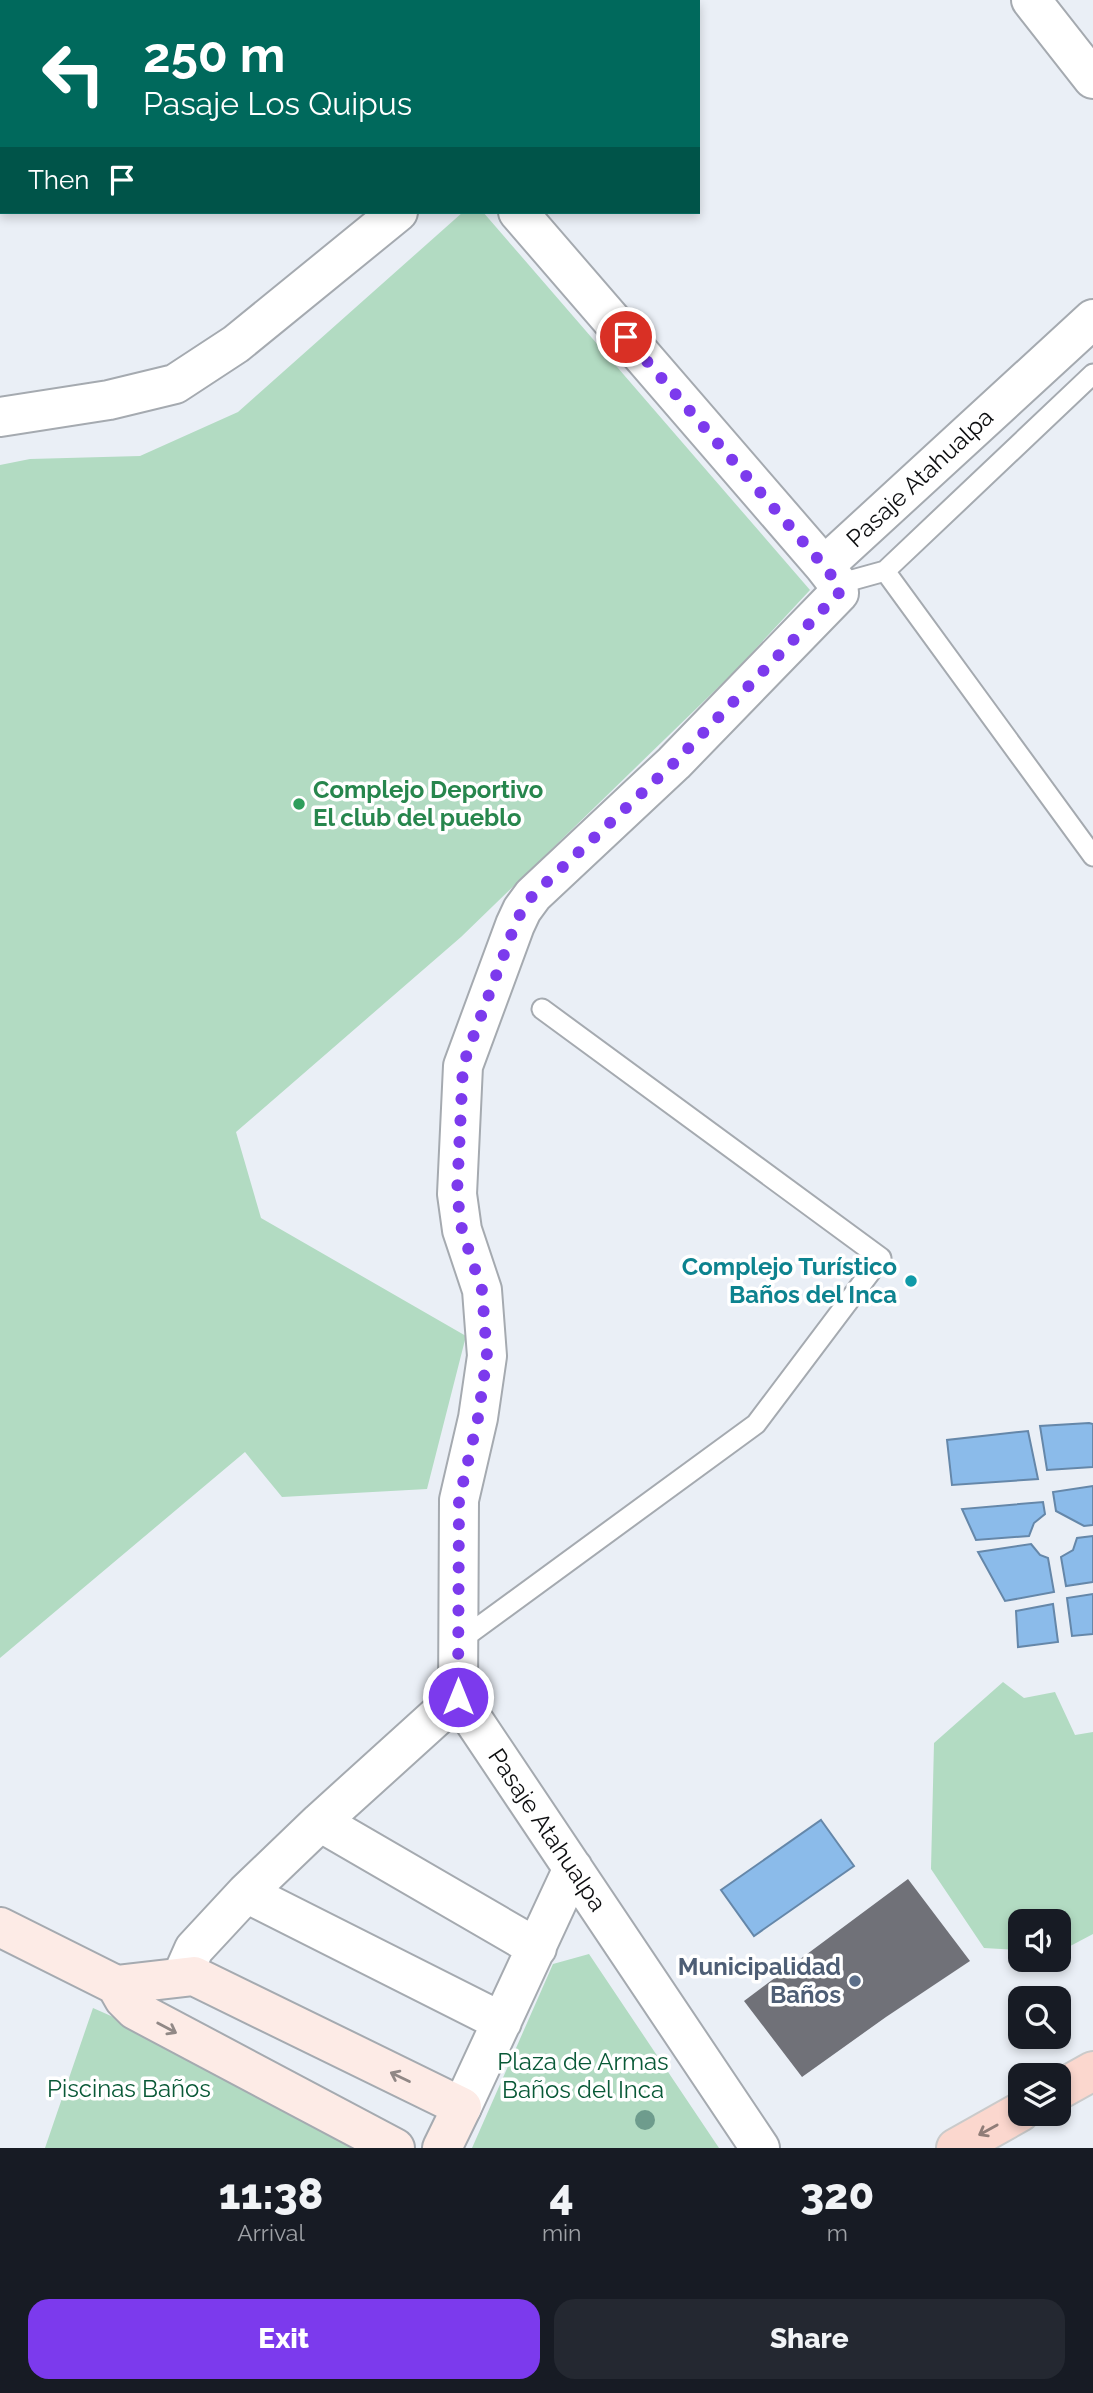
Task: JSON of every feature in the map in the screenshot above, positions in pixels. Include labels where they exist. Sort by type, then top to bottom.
[{"type":"main road","points":[[0,1927],[116,1985],[124,1999],[135,2010],[395,2148]]},
{"type":"main road","points":[[116,1985],[194,1976],[462,2107],[442,2148]]},
{"type":"main road","points":[[1071,2083],[1093,2071]]},
{"type":"main road","points":[[956,2148],[1008,2119]]},
{"type":"street","points":[[1031,0],[1093,79]]},
{"type":"street","points":[[0,417],[109,400],[175,384],[236,344],[396,214]]},
{"type":"street","points":[[519,214],[831,575]]},
{"type":"street","name":"Pasaje Atahualpa","points":[[760,2148],[458,1697],[459,1500],[478,1418],[487,1356],[482,1290],[462,1230],[457,1194],[463,1066],[515,925],[533,895],[674,763],[839,593],[831,575],[1093,320]]},
{"type":"street","points":[[182,1976],[194,1949],[246,1894],[320,1822],[458,1697]]},
{"type":"street","points":[[320,1822],[537,1948]]},
{"type":"street","points":[[462,2107],[573,1868]]},
{"type":"street","points":[[246,1894],[502,2022]]},
{"type":"lane","points":[[831,575],[885,571],[1093,374]]},
{"type":"lane","points":[[885,571],[1093,856]]},
{"type":"lane","points":[[458,1642],[756,1424],[881,1258],[542,1009]]},
{"type":"green space","name":"Complejo Deportivo El club del pueblo","points":[[461,214],[485,214],[810,590],[734,672],[461,937],[236,1132],[261,1218],[466,1336],[427,1489],[282,1497],[245,1452],[0,1658],[0,465],[30,459],[140,456],[238,412]]},
{"type":"green space","points":[[1003,1682],[1024,1698],[1055,1692],[1075,1735],[1093,1732],[1093,1934],[1071,1946],[1071,1909],[1008,1909],[1008,1949],[984,1948],[931,1869],[934,1743]]},
{"type":"green space","name":"Plaza de Armas Baños del Inca","points":[[589,1954],[719,2148],[472,2148],[553,1964]]},
{"type":"green space","name":"Piscinas Baños","points":[[93,2008],[409,2148],[45,2148]]},
{"type":"water","points":[[1093,1424],[1093,1467],[1047,1470],[1040,1426]]},
{"type":"water","points":[[1028,1431],[1038,1479],[952,1485],[947,1440]]},
{"type":"water","points":[[1093,1486],[1093,1525],[1084,1526],[1056,1511],[1053,1492]]},
{"type":"water","points":[[1043,1502],[1045,1514],[1034,1523],[1029,1536],[976,1540],[962,1509]]},
{"type":"water","points":[[1093,1536],[1093,1582],[1066,1586],[1061,1557],[1073,1550],[1077,1538]]},
{"type":"water","points":[[1031,1544],[1040,1555],[1048,1558],[1054,1592],[1005,1601],[978,1552]]},
{"type":"water","points":[[1093,1594],[1093,1634],[1072,1636],[1067,1598]]},
{"type":"water","points":[[1053,1604],[1058,1642],[1018,1647],[1016,1611]]},
{"type":"water","points":[[821,1820],[854,1866],[754,1936],[721,1890]]},
{"type":"building","name":"Municipalidad Baños","points":[[908,1879],[970,1961],[802,2077],[744,2001]]},
{"type":"place","name":"Complejo Deportivo El club del pueblo","points":[[299,804]]},
{"type":"place","name":"Complejo Turístico Baños del Inca","points":[[911,1281]]},
{"type":"place","name":"Municipalidad Baños","points":[[855,1981]]},
{"type":"route","points":[[458,1697],[459,1500],[478,1418],[487,1356],[482,1290],[462,1230],[457,1194],[463,1066],[469,1048],[515,925],[533,895],[674,763],[839,593],[838,584],[824,566],[626,337]]}]
